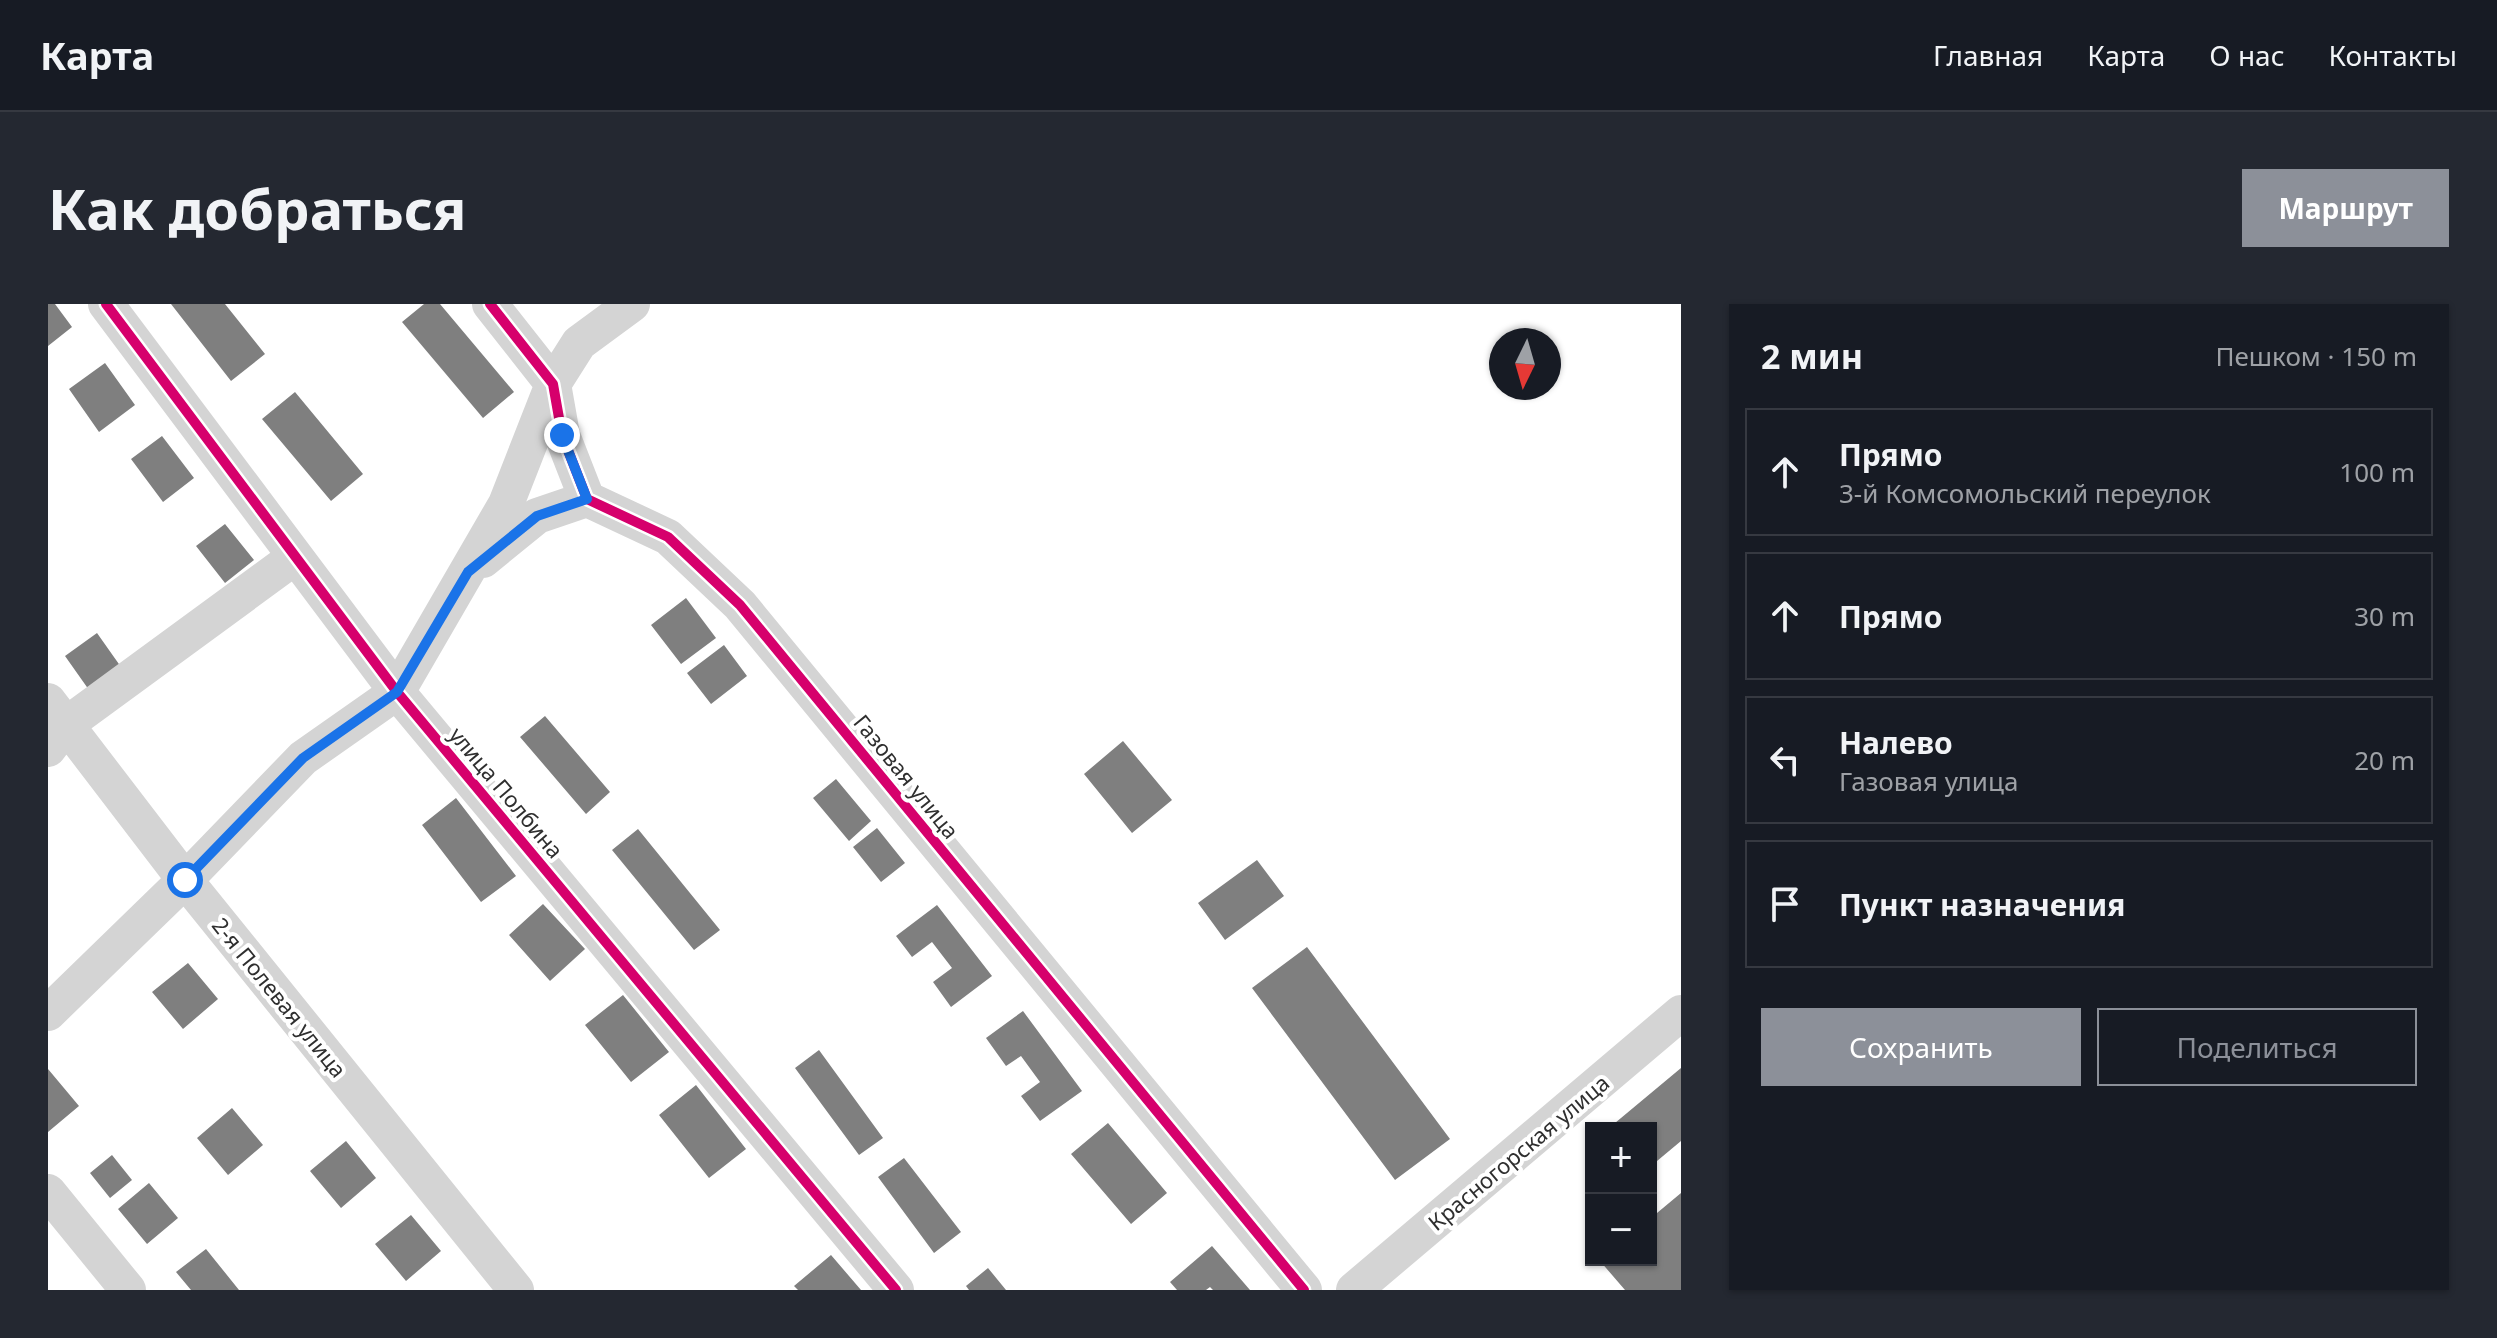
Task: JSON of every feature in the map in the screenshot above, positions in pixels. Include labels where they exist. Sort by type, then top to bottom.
[{"type":"street","name":"улица Полбина","points":[[106,304],[397,692],[896,1290]]},
{"type":"street","points":[[468,572],[537,516],[587,499],[562,435],[553,384],[490,304]]},
{"type":"street","points":[[48,1013],[185,880],[303,758],[397,692],[506,504],[553,384],[579,343],[632,304]]},
{"type":"street","name":"Газовая улица","points":[[587,499],[668,537],[740,605],[1304,1290]]},
{"type":"street","points":[[54,724],[295,557]]},
{"type":"street","name":"2-я Полевая улица","points":[[54,724],[185,880],[516,1290]]},
{"type":"street","name":"Красногорская улица","points":[[1354,1290],[1681,1013]]},
{"type":"street","points":[[48,1192],[128,1290]]},
{"type":"building","points":[[48,304],[55,304],[72,327],[48,346]]},
{"type":"building","points":[[171,304],[225,304],[265,354],[231,381]]},
{"type":"building","points":[[424,304],[440,304],[514,392],[483,418],[402,322]]},
{"type":"building","points":[[105,363],[135,405],[99,432],[69,389]]},
{"type":"building","points":[[295,392],[363,474],[331,501],[262,419]]},
{"type":"building","points":[[162,436],[194,478],[163,502],[131,459]]},
{"type":"building","points":[[225,524],[254,560],[225,583],[196,546]]},
{"type":"building","points":[[686,598],[716,638],[681,664],[651,625]]},
{"type":"building","points":[[97,633],[121,667],[89,690],[65,656]]},
{"type":"building","points":[[724,645],[747,676],[711,704],[687,673]]},
{"type":"building","points":[[545,716],[610,792],[586,814],[520,737]]},
{"type":"building","points":[[1123,741],[1172,800],[1132,833],[1084,774]]},
{"type":"building","points":[[836,779],[871,821],[849,841],[813,798]]},
{"type":"building","points":[[456,798],[516,876],[481,902],[422,825]]},
{"type":"building","points":[[877,828],[905,863],[881,882],[853,847]]},
{"type":"building","points":[[638,829],[720,930],[694,950],[612,850]]},
{"type":"building","points":[[1257,860],[1284,896],[1225,940],[1198,903]]},
{"type":"building","points":[[543,904],[585,949],[550,981],[509,935]]},
{"type":"building","points":[[937,905],[992,976],[951,1007],[933,982],[952,968],[932,942],[912,957],[896,936]]},
{"type":"building","points":[[1307,947],[1450,1139],[1395,1180],[1252,988]]},
{"type":"building","points":[[188,963],[218,999],[183,1029],[152,992]]},
{"type":"building","points":[[623,995],[669,1052],[631,1082],[585,1025]]},
{"type":"building","points":[[1023,1011],[1082,1091],[1040,1121],[1021,1096],[1040,1082],[1021,1056],[1006,1066],[986,1038]]},
{"type":"building","points":[[819,1050],[883,1138],[859,1155],[795,1068]]},
{"type":"building","points":[[1681,1068],[1681,1141],[1657,1161],[1657,1122],[1616,1122]]},
{"type":"building","points":[[48,1069],[79,1106],[48,1132]]},
{"type":"building","points":[[696,1085],[746,1149],[709,1178],[659,1115]]},
{"type":"building","points":[[232,1108],[263,1145],[228,1175],[197,1138]]},
{"type":"building","points":[[1108,1123],[1167,1193],[1131,1224],[1071,1154]]},
{"type":"building","points":[[346,1141],[376,1178],[341,1208],[310,1171]]},
{"type":"building","points":[[112,1155],[132,1180],[110,1198],[90,1173]]},
{"type":"building","points":[[904,1158],[961,1232],[934,1253],[878,1177]]},
{"type":"building","points":[[149,1183],[178,1218],[147,1244],[118,1209]]},
{"type":"building","points":[[1681,1193],[1681,1290],[1625,1290],[1604,1266],[1657,1266],[1657,1213]]},
{"type":"building","points":[[411,1215],[441,1251],[406,1281],[375,1244]]},
{"type":"building","points":[[1212,1246],[1250,1290],[1213,1290],[1210,1287],[1206,1290],[1177,1290],[1170,1282]]},
{"type":"building","points":[[206,1249],[239,1290],[191,1290],[176,1272]]},
{"type":"building","points":[[831,1255],[861,1290],[798,1290],[794,1286]]},
{"type":"building","points":[[988,1268],[1006,1290],[969,1290],[966,1286]]},
{"type":"cycle path","points":[[106,304],[397,692],[896,1290]]},
{"type":"cycle path","points":[[490,304],[553,384],[562,435],[587,499],[668,537],[740,605],[1304,1290]]},
{"type":"route","points":[[185,880],[303,758],[397,692],[468,572],[537,516],[587,499],[562,435]]}]
